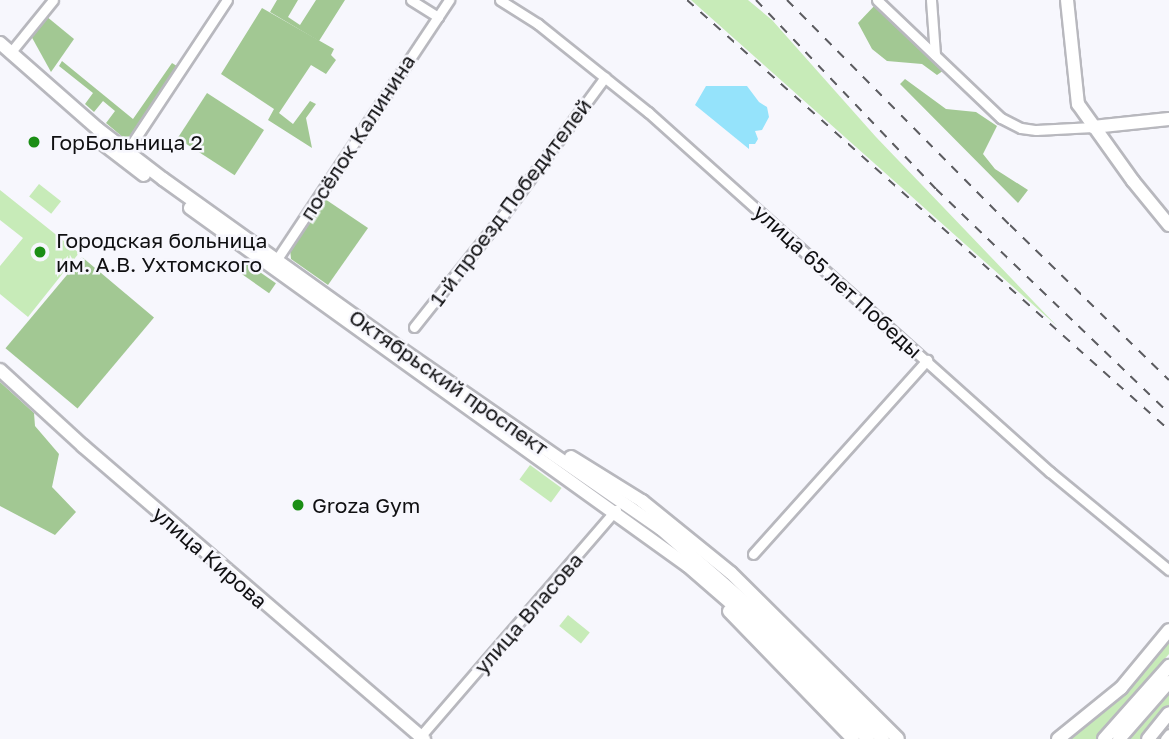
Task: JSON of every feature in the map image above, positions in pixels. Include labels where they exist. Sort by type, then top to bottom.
[{"type":"main road","points":[[1067,0],[1076,93],[1083,115],[1169,225]]},
{"type":"main road","name":"Октябрьский проспект","points":[[0,43],[5,53],[121,158],[661,529],[723,582],[883,739]]},
{"type":"main road","name":"Октябрьский проспект","points":[[5,53],[127,151],[274,263],[688,566],[740,611],[868,739]]},
{"type":"main road","points":[[1093,127],[1169,119]]},
{"type":"main road","name":"улица Кирова","points":[[0,370],[89,452],[421,738]]},
{"type":"main road","points":[[502,420],[642,501],[731,573],[898,739]]},
{"type":"main road","points":[[688,566],[853,739]]},
{"type":"main road","points":[[1058,739],[1121,688],[1169,630]]},
{"type":"main road","points":[[1114,737],[1169,666]]},
{"type":"main road","points":[[1114,737],[1169,682]]},
{"type":"main road","points":[[1148,739],[1169,713]]},
{"type":"street","points":[[5,53],[53,0]]},
{"type":"street","points":[[127,151],[227,0]]},
{"type":"street","points":[[411,0],[438,16]]},
{"type":"street","name":"посёлок Калинина","points":[[274,263],[449,0]]},
{"type":"street","name":"улица 65 лет Победы","points":[[500,0],[538,24],[605,77],[927,360],[1050,472],[1169,570]]},
{"type":"street","points":[[877,0],[1001,118],[1021,128],[1044,131],[1093,127]]},
{"type":"street","points":[[931,0],[935,55]]},
{"type":"street","name":"1-й проезд Победителей","points":[[414,327],[505,214],[605,77]]},
{"type":"street","points":[[753,554],[927,360]]},
{"type":"street","points":[[624,502],[642,501]]},
{"type":"street","name":"улица Власова","points":[[421,738],[624,502]]},
{"type":"street","points":[[1165,739],[1169,734]]},
{"type":"green space","points":[[277,0],[298,0],[288,17],[300,25],[316,0],[345,0],[319,41],[270,12]]},
{"type":"green space","points":[[691,0],[748,0],[772,20],[876,137],[1057,326]]},
{"type":"green space","points":[[877,3],[947,68],[937,75],[922,64],[887,61],[872,49],[858,23]]},
{"type":"green space","points":[[262,8],[334,49],[331,55],[336,60],[326,74],[311,65],[279,113],[293,124],[310,101],[316,104],[306,118],[312,148],[268,120],[274,109],[221,74]]},
{"type":"green space","points":[[46,16],[74,39],[51,72],[30,34]]},
{"type":"green space","points":[[62,61],[133,119],[172,63],[180,68],[131,144],[106,123],[115,111],[103,101],[94,112],[85,104],[93,93],[59,66]]},
{"type":"green space","points":[[905,79],[946,109],[976,112],[997,126],[983,154],[995,169],[1028,190],[1018,203],[900,84]]},
{"type":"green space","points":[[207,93],[264,130],[235,175],[178,138]]},
{"type":"green space","points":[[39,184],[61,201],[51,214],[29,197]]},
{"type":"green space","points":[[0,190],[79,253],[28,317],[0,294],[0,266],[23,238],[0,220]]},
{"type":"green space","points":[[322,197],[368,228],[328,285],[291,259],[290,249]]},
{"type":"green space","points":[[82,257],[154,317],[78,409],[6,348]]},
{"type":"green space","points":[[244,261],[276,283],[269,293],[237,271]]},
{"type":"green space","points":[[0,382],[34,413],[35,426],[59,454],[52,487],[76,512],[55,535],[0,506]]},
{"type":"green space","points":[[530,465],[562,488],[551,502],[519,480]]},
{"type":"green space","points":[[568,615],[590,633],[581,644],[559,626]]},
{"type":"green space","points":[[1169,636],[1169,654],[1107,724],[1109,727],[1098,739],[1064,739]]},
{"type":"green space","points":[[1169,693],[1169,708],[1144,739],[1129,739]]},
{"type":"water","points":[[706,86],[747,86],[759,102],[767,107],[769,117],[762,130],[755,131],[758,139],[755,144],[749,144],[749,149],[695,105]]},
{"type":"railway","points":[[687,0],[1169,430]]},
{"type":"railway","points":[[756,0],[936,189],[1169,413]]},
{"type":"railway","points":[[787,0],[1010,225],[1169,380]]},
{"type":"place","name":"ГорБольница 2","points":[[34,142]]},
{"type":"place","name":"Городская больница им. А.В. Ухтомского","points":[[40,252]]},
{"type":"place","name":"Groza Gym","points":[[298,505]]}]
